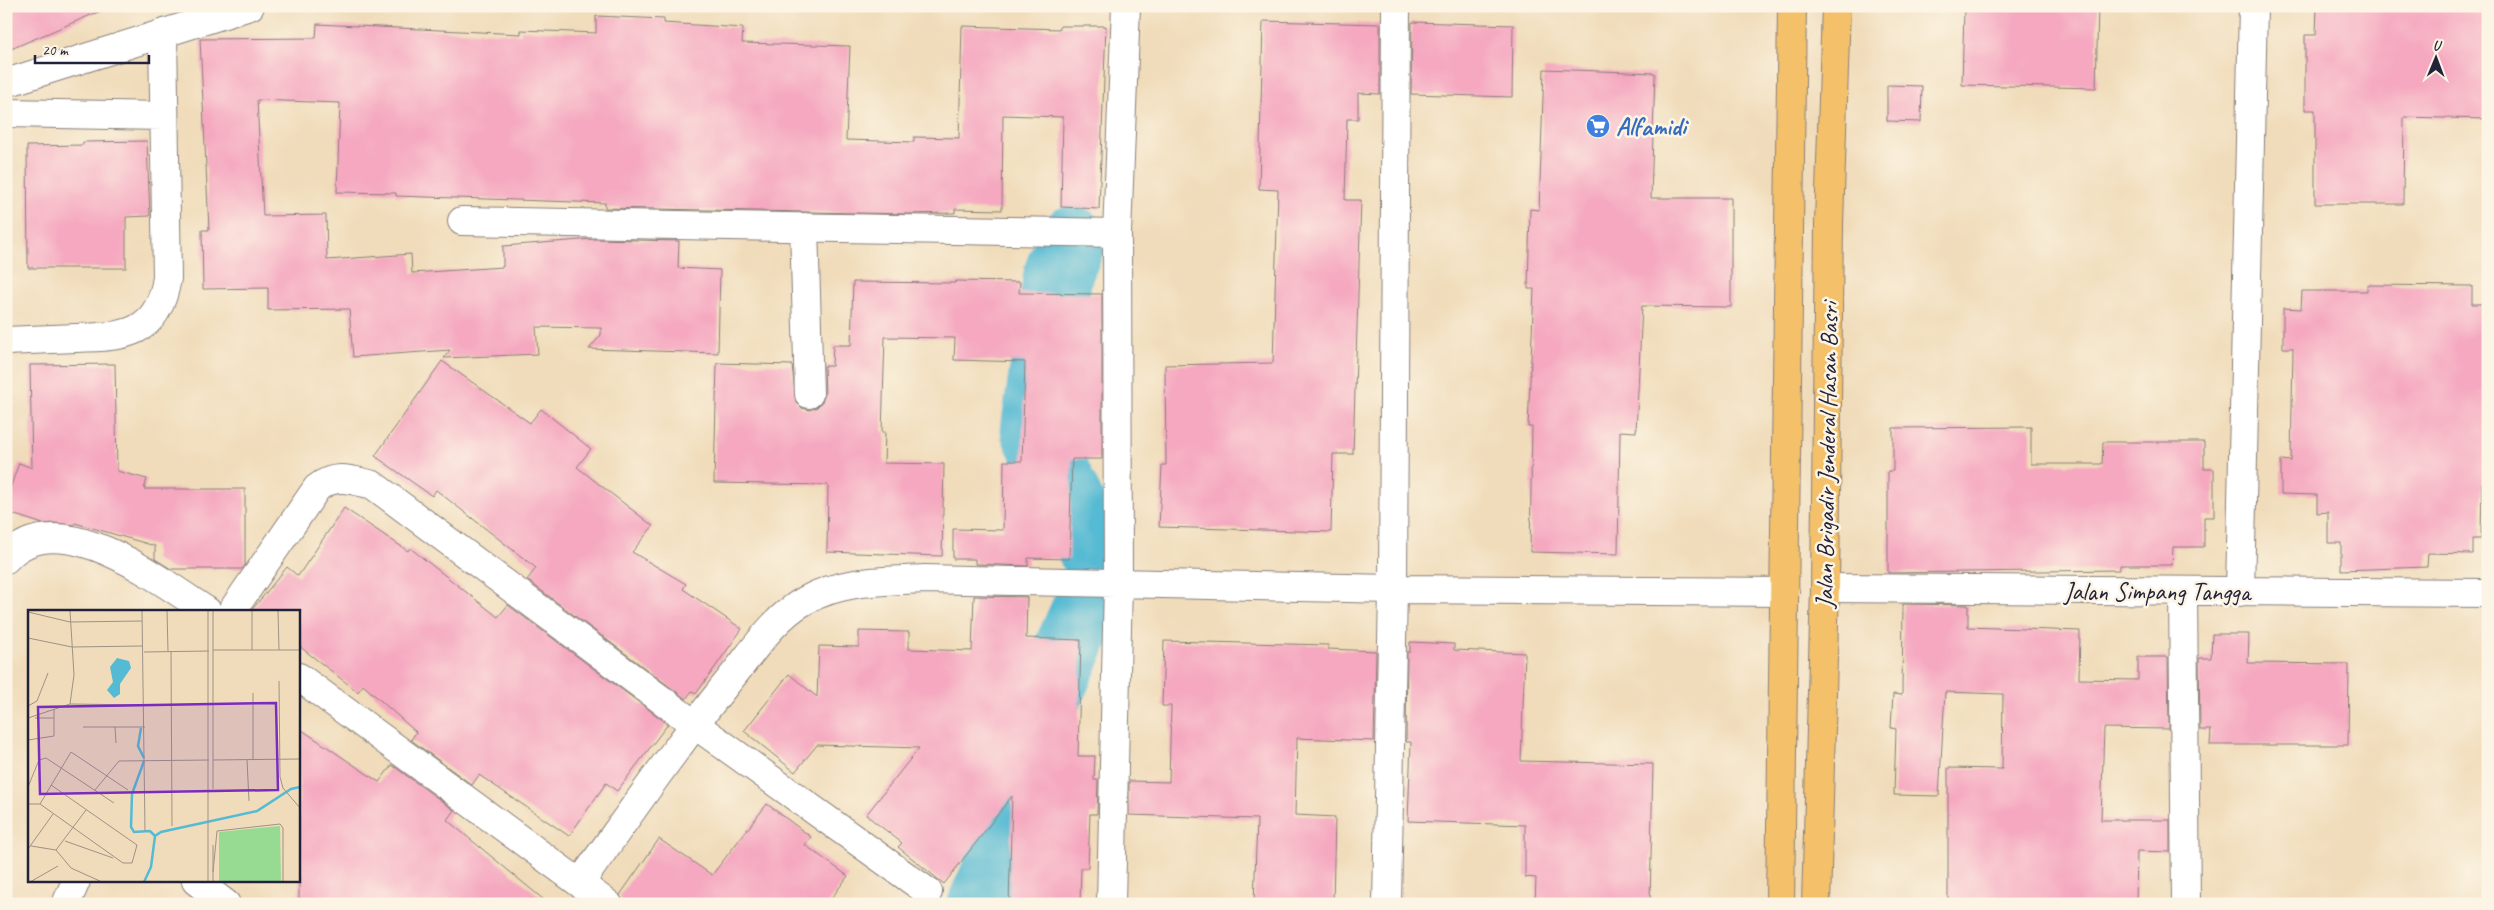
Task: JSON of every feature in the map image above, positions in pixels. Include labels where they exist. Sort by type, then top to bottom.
[{"type":"highway","name":"Jalan Brigadir Jenderal Hasan Basri","points":[[1780,904],[1792,6]]},
{"type":"highway","name":"Jalan Brigadir Jenderal Hasan Basri","points":[[1816,904],[1825,588],[1829,224],[1836,6]]},
{"type":"highway","points":[[1789,222],[1829,224]]},
{"type":"street","points":[[6,83],[250,6]]},
{"type":"street","points":[[1111,904],[1118,582],[1117,233],[1126,6]]},
{"type":"street","points":[[1387,904],[1393,589],[1396,6]]},
{"type":"street","points":[[2240,592],[2253,6]]},
{"type":"street","points":[[6,341],[124,335],[146,322],[157,310],[164,297],[167,278],[163,34]]},
{"type":"street","points":[[6,113],[163,116]]},
{"type":"street","points":[[462,221],[1117,233]]},
{"type":"street","points":[[804,227],[810,394]]},
{"type":"street","points":[[233,610],[317,488],[334,478],[347,478],[373,485],[694,724],[928,892]]},
{"type":"street","points":[[6,559],[13,550],[26,543],[42,539],[78,541],[95,545],[142,568],[205,610]]},
{"type":"street","points":[[580,883],[694,724],[770,630],[792,608],[808,599],[839,587],[874,581],[924,579],[1393,589],[1785,592]]},
{"type":"street","name":"Jalan Simpang Tangga","points":[[1825,588],[2488,593]]},
{"type":"street","points":[[2183,592],[2186,904]]},
{"type":"street","points":[[300,678],[608,904]]},
{"type":"street","points":[[66,904],[76,882]]},
{"type":"street","points":[[197,882],[226,904]]},
{"type":"building","points":[[6,6],[112,6],[6,51]]},
{"type":"building","points":[[1976,6],[2098,6],[2096,88],[1962,85],[1964,8],[1976,8]]},
{"type":"building","points":[[2317,6],[2488,6],[2488,119],[2404,117],[2403,204],[2315,204],[2315,110],[2305,110],[2305,35],[2316,35]]},
{"type":"building","points":[[596,16],[664,19],[664,23],[743,28],[742,43],[850,46],[846,140],[914,142],[914,137],[959,138],[962,26],[1060,29],[1060,26],[1106,26],[1099,209],[1061,207],[1063,117],[1003,115],[1002,210],[955,209],[955,213],[908,214],[605,208],[605,203],[396,196],[396,193],[337,192],[340,103],[257,100],[263,216],[326,215],[327,260],[411,254],[412,273],[503,267],[503,246],[594,239],[679,241],[678,268],[720,270],[718,353],[589,349],[601,335],[601,328],[536,327],[538,354],[444,358],[450,350],[353,357],[349,309],[268,310],[268,288],[203,289],[202,230],[209,230],[200,39],[316,38],[317,24],[521,34],[521,30],[596,33]]},
{"type":"building","points":[[1263,21],[1380,24],[1380,94],[1358,93],[1358,119],[1347,119],[1345,200],[1361,200],[1353,454],[1333,454],[1331,532],[1159,527],[1162,465],[1166,465],[1165,365],[1273,363],[1278,190],[1259,189]]},
{"type":"building","points":[[1412,22],[1513,25],[1512,97],[1411,94]]},
{"type":"building","points":[[1544,69],[1655,73],[1651,198],[1731,198],[1731,307],[1642,306],[1636,432],[1620,431],[1618,554],[1530,552],[1532,427],[1528,427],[1534,289],[1528,289],[1530,209],[1539,210]]},
{"type":"building","points":[[1887,85],[1922,86],[1921,122],[1887,121]]},
{"type":"building","points":[[147,141],[150,216],[126,217],[126,268],[28,268],[27,146],[83,145],[83,142]]},
{"type":"building","points":[[956,281],[1020,282],[1019,293],[1102,294],[1102,459],[1072,459],[1069,559],[1028,558],[1028,566],[975,564],[975,559],[953,559],[953,529],[1003,530],[1004,461],[1022,461],[1025,362],[954,360],[955,338],[885,337],[882,432],[885,432],[884,463],[944,464],[942,556],[827,552],[828,485],[714,483],[717,363],[792,365],[796,402],[802,408],[810,410],[822,402],[825,394],[824,366],[832,366],[833,345],[851,345],[853,282],[955,283]]},
{"type":"building","points":[[2367,285],[2472,286],[2472,304],[2488,304],[2488,483],[2482,483],[2481,539],[2473,539],[2473,554],[2428,553],[2427,567],[2341,570],[2341,543],[2328,543],[2328,512],[2317,513],[2317,495],[2281,494],[2281,460],[2291,461],[2293,348],[2283,348],[2283,308],[2301,309],[2302,291],[2367,291]]},
{"type":"building","points":[[442,361],[530,423],[541,409],[591,449],[577,467],[653,526],[632,552],[686,584],[683,589],[742,629],[696,694],[692,691],[686,699],[527,580],[536,568],[436,490],[432,496],[375,456]]},
{"type":"building","points":[[115,364],[117,471],[147,479],[144,489],[245,489],[245,565],[242,569],[171,569],[155,559],[155,546],[75,523],[74,525],[43,524],[6,512],[6,500],[19,463],[32,468],[30,365]]},
{"type":"building","points":[[2031,427],[2031,464],[2102,464],[2103,442],[2204,442],[2204,469],[2214,469],[2214,517],[2204,517],[2204,547],[2173,547],[2172,565],[2120,565],[2120,570],[1888,573],[1888,471],[1893,471],[1893,428]]},
{"type":"building","points":[[344,508],[408,551],[410,548],[498,617],[508,605],[668,724],[617,791],[606,783],[569,836],[479,775],[472,785],[411,740],[416,732],[363,685],[358,692],[300,647],[300,610],[252,610],[287,567],[298,576]]},
{"type":"building","points":[[974,596],[1027,597],[1026,638],[1081,640],[1078,756],[1095,756],[1094,780],[1098,780],[1097,814],[1090,814],[1088,868],[1081,868],[1080,904],[1009,904],[1012,796],[944,884],[898,847],[902,843],[866,815],[919,748],[817,745],[795,772],[744,731],[789,674],[817,697],[819,646],[859,647],[859,631],[909,632],[909,649],[972,651]]},
{"type":"building","points":[[1903,604],[1968,605],[1968,627],[2080,631],[2079,679],[2138,680],[2138,657],[2168,657],[2169,729],[2104,728],[2101,820],[2170,820],[2170,852],[2137,851],[2136,904],[1948,904],[1948,768],[2002,769],[2003,694],[1945,692],[1939,796],[1894,795],[1896,729],[1891,728],[1893,694],[1902,695]]},
{"type":"building","points":[[2212,634],[2249,634],[2248,663],[2349,664],[2348,745],[2210,745],[2211,730],[2200,730],[2199,658],[2211,658]]},
{"type":"building","points":[[1164,641],[1328,645],[1328,649],[1376,651],[1374,741],[1297,738],[1295,815],[1335,817],[1333,904],[1254,904],[1257,819],[1129,815],[1129,781],[1169,782],[1171,706],[1162,706]]},
{"type":"building","points":[[1410,642],[1454,644],[1454,650],[1525,653],[1521,761],[1653,764],[1650,904],[1535,904],[1536,878],[1525,877],[1525,825],[1408,821],[1411,742],[1406,742],[1407,652],[1410,652]]},
{"type":"building","points":[[300,729],[379,782],[392,765],[454,810],[447,820],[549,904],[299,904]]},
{"type":"building","points":[[767,804],[811,837],[805,845],[848,876],[827,904],[623,904],[620,895],[659,839],[712,875]]},
{"type":"waterway","points":[[1072,240],[1058,274],[1035,430],[1095,556]]},
{"type":"waterway","points":[[982,904],[1010,841],[1019,760],[1094,591]]},
{"type":"place","name":"Alfamidi","points":[[1598,126]]}]
